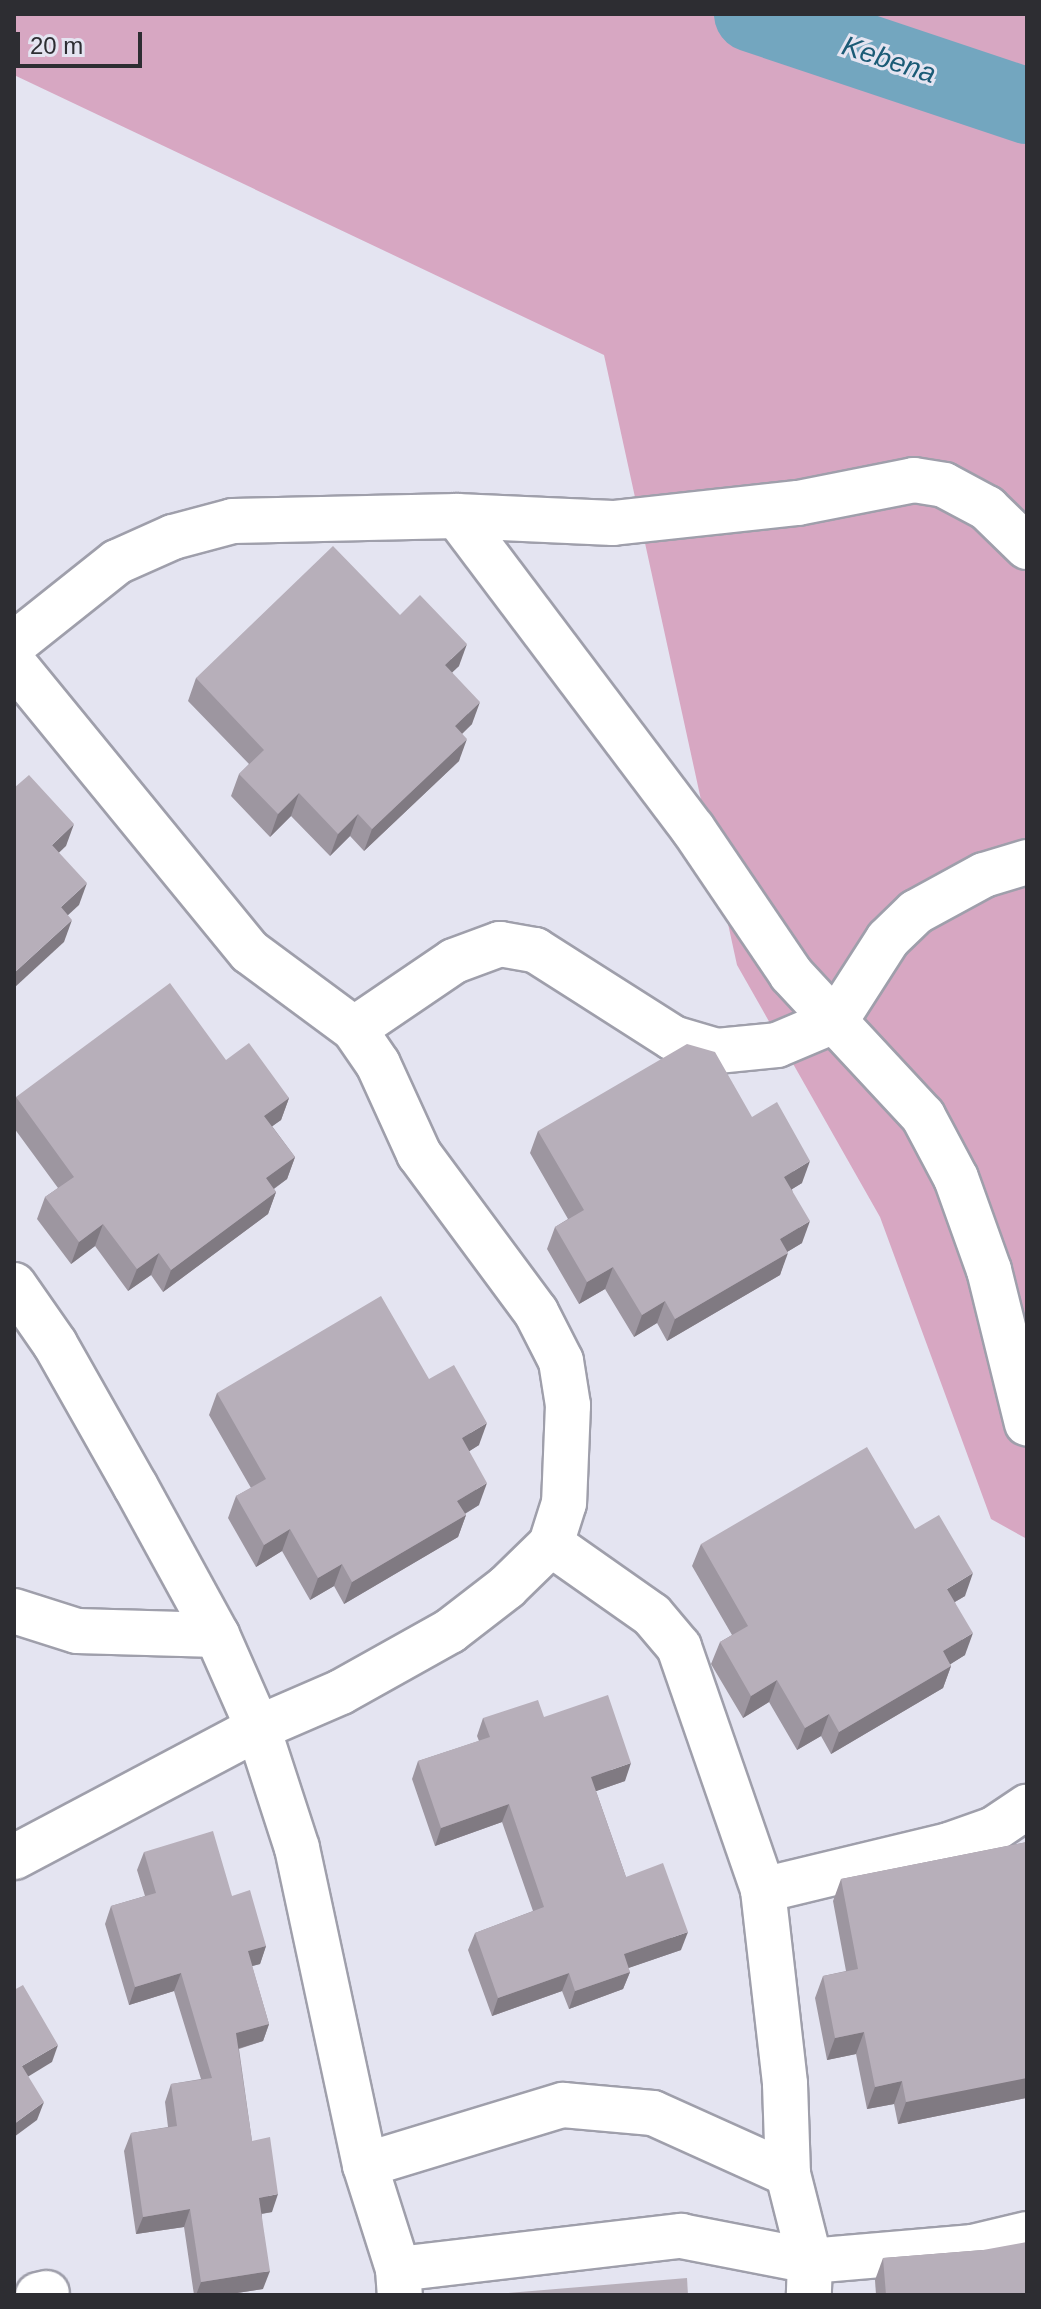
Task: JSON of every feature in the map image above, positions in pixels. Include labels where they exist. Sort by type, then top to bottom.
[{"type":"street","points":[[14,644],[117,562],[173,537],[233,521],[457,516],[613,523],[798,503],[914,480],[944,485],[987,508],[1027,547]]},
{"type":"street","points":[[457,516],[693,829],[791,974],[923,1116],[956,1178],[989,1270],[1027,1423]]},
{"type":"street","points":[[14,664],[250,952],[354,1029],[378,1064],[419,1154],[536,1312],[561,1361],[568,1451],[564,1503],[551,1544],[450,1631],[341,1692],[258,1728],[14,1857]]},
{"type":"street","points":[[354,1029],[454,961],[500,944],[535,950],[673,1038],[717,1051],[777,1045],[836,1020],[888,939],[916,912],[984,875],[1027,862]]},
{"type":"street","points":[[14,1285],[55,1344],[217,1635],[258,1728],[297,1848],[365,2165],[399,2282],[681,2236],[810,2278],[1027,2234]]},
{"type":"street","points":[[551,1544],[652,1615],[679,1647],[763,1890],[785,2084],[788,2174],[810,2278]]},
{"type":"street","points":[[14,1611],[77,1631],[217,1635]]},
{"type":"street","points":[[763,1890],[949,1845],[994,1829],[1027,1807]]},
{"type":"street","points":[[365,2165],[563,2105],[653,2113],[788,2174]]},
{"type":"shaded area","points":[[14,14],[1027,14],[1027,1539],[991,1519],[880,1217],[737,965],[604,355],[14,75]]},
{"type":"building","points":[[333,546],[400,615],[420,595],[467,644],[445,665],[480,702],[455,726],[467,739],[372,829],[358,814],[338,834],[299,793],[278,814],[239,774],[264,750],[196,678]]},
{"type":"building","points":[[29,775],[74,824],[52,845],[87,883],[61,907],[72,920],[14,973],[14,788]]},
{"type":"building","points":[[170,983],[226,1060],[249,1043],[289,1098],[264,1116],[295,1157],[266,1178],[276,1192],[171,1270],[159,1253],[137,1269],[103,1224],[79,1242],[45,1197],[74,1177],[16,1097]]},
{"type":"building","points":[[687,1044],[715,1052],[752,1117],[777,1102],[810,1161],[784,1177],[810,1221],[780,1239],[788,1253],[675,1319],[665,1301],[642,1315],[613,1267],[587,1282],[555,1227],[584,1210],[538,1131]]},
{"type":"building","points":[[381,1296],[429,1379],[454,1365],[487,1423],[462,1438],[487,1483],[457,1501],[466,1515],[352,1582],[342,1564],[318,1578],[290,1529],[264,1545],[236,1496],[266,1479],[217,1393]]},
{"type":"building","points":[[867,1447],[915,1529],[939,1515],[973,1573],[947,1589],[973,1633],[943,1651],[951,1666],[839,1732],[829,1714],[805,1728],[777,1680],[751,1696],[720,1642],[748,1626],[701,1544]]},
{"type":"building","points":[[608,1695],[631,1763],[591,1777],[626,1877],[663,1863],[688,1932],[624,1954],[630,1972],[575,1991],[569,1973],[498,1998],[475,1933],[544,1907],[509,1804],[441,1828],[418,1761],[490,1737],[483,1718],[538,1700],[544,1717]]},
{"type":"building","points":[[213,1831],[232,1896],[250,1890],[266,1946],[248,1951],[269,2024],[236,2033],[252,2141],[270,2137],[278,2194],[259,2198],[270,2271],[201,2282],[190,2209],[143,2217],[131,2133],[177,2126],[171,2084],[212,2078],[181,1973],[135,1987],[111,1906],[156,1893],[144,1852]]},
{"type":"building","points":[[1027,1842],[1027,2078],[906,2102],[902,2081],[875,2087],[864,2032],[835,2038],[823,1976],[858,1969],[841,1879]]},
{"type":"building","points":[[23,1985],[58,2045],[22,2066],[44,2102],[14,2124],[14,1990]]},
{"type":"building","points":[[1027,2242],[1027,2295],[886,2295],[883,2258],[983,2250]]},
{"type":"building","points":[[687,2278],[688,2295],[497,2295],[497,2294]]},
{"type":"waterway","name":"Kebena","points":[[752,14],[1027,106]]}]
